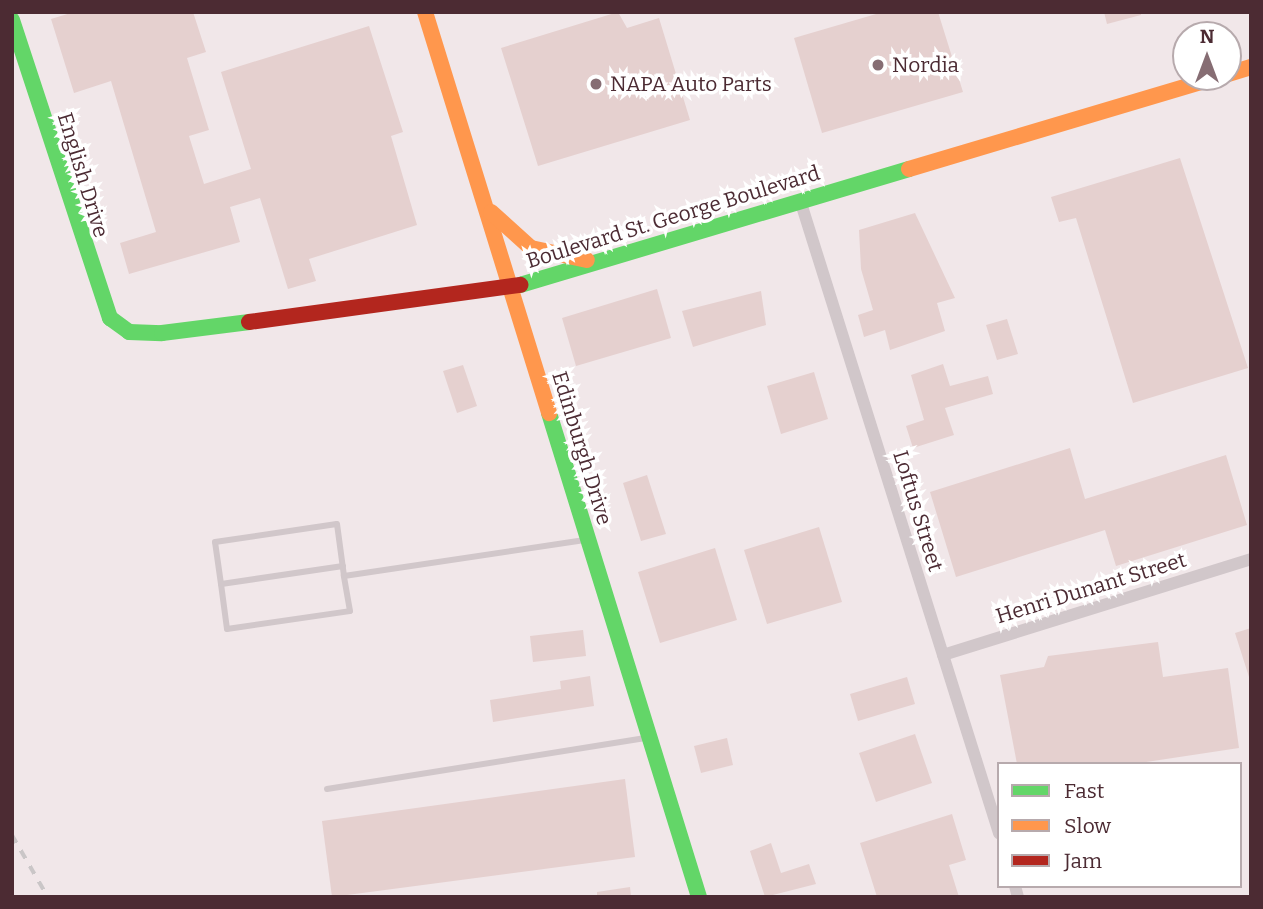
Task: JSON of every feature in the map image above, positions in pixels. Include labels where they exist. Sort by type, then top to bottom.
[{"type":"street","name":"Edinburgh Drive","points":[[425,12],[699,897]]},
{"type":"street","name":"English Drive","points":[[12,20],[100,299],[110,318],[129,332]]},
{"type":"street","name":"Boulevard St. George Boulevard","points":[[129,332],[162,333],[511,288],[1172,90]]},
{"type":"street","points":[[480,192],[495,219],[519,242],[568,260],[604,259]]},
{"type":"street","name":"Loftus Street","points":[[800,201],[997,826]]},
{"type":"street","name":"Henri Dunant Street","points":[[943,655],[1251,559]]},
{"type":"lane","points":[[337,524],[344,576],[350,611],[227,629],[215,542],[337,524]]},
{"type":"lane","points":[[344,576],[588,540]]},
{"type":"lane","points":[[221,584],[343,566]]},
{"type":"lane","points":[[327,789],[649,737]]},
{"type":"building","points":[[74,12],[193,12],[206,52],[187,58],[209,130],[189,136],[204,184],[251,169],[221,72],[369,26],[403,132],[391,136],[417,225],[309,259],[316,281],[288,289],[260,198],[230,207],[240,242],[129,274],[120,243],[156,232],[111,81],[74,93],[51,19]]},
{"type":"building","name":"NAPA Auto Parts","points":[[618,12],[627,28],[659,18],[690,120],[538,166],[501,48]]},
{"type":"building","name":"Nordia","points":[[883,12],[938,12],[963,92],[822,133],[794,38]]},
{"type":"building","points":[[1104,12],[1141,12],[1141,15],[1107,24]]},
{"type":"building","points":[[1180,158],[1248,368],[1133,403],[1076,218],[1059,222],[1051,197]]},
{"type":"building","points":[[915,213],[955,298],[937,303],[945,331],[890,350],[885,330],[864,337],[858,315],[873,310],[861,269],[859,230]]},
{"type":"building","points":[[657,289],[671,338],[576,366],[562,318]]},
{"type":"building","points":[[761,291],[766,325],[693,347],[682,311]]},
{"type":"building","points":[[1007,319],[1018,354],[997,360],[986,325]]},
{"type":"building","points":[[943,364],[950,386],[988,376],[993,394],[945,408],[954,435],[913,448],[906,426],[924,420],[911,375]]},
{"type":"building","points":[[463,365],[477,406],[457,413],[443,371]]},
{"type":"building","points":[[814,372],[828,419],[781,434],[767,386]]},
{"type":"building","points":[[1070,448],[1085,499],[1226,455],[1247,525],[1116,566],[1105,530],[956,577],[930,492]]},
{"type":"building","points":[[647,475],[666,534],[641,541],[623,483]]},
{"type":"building","points":[[819,527],[842,602],[767,624],[744,550]]},
{"type":"building","points":[[715,548],[737,620],[660,643],[638,572]]},
{"type":"building","points":[[1251,628],[1251,677],[1249,677],[1235,633]]},
{"type":"building","points":[[583,630],[586,656],[533,662],[530,636]]},
{"type":"building","points":[[1158,642],[1163,677],[1228,668],[1239,748],[1146,762],[1017,762],[1000,675],[1044,667],[1048,656]]},
{"type":"building","points":[[590,676],[594,706],[493,722],[490,700],[561,689],[560,681]]},
{"type":"building","points":[[907,677],[915,704],[858,721],[850,694]]},
{"type":"building","points":[[915,734],[932,783],[876,802],[859,753]]},
{"type":"building","points":[[727,738],[733,765],[701,773],[694,746]]},
{"type":"building","points":[[625,779],[635,857],[332,897],[322,821]]},
{"type":"building","points":[[952,814],[966,860],[949,865],[959,897],[877,897],[860,843]]},
{"type":"building","points":[[771,843],[781,873],[809,864],[816,884],[765,897],[750,851]]},
{"type":"building","points":[[630,887],[631,897],[597,897],[597,892]]},
{"type":"railway","points":[[12,835],[48,897]]},
{"type":"traffic: fast","points":[[12,20],[110,318],[129,332],[162,333],[249,322]]},
{"type":"traffic: fast","points":[[520,285],[909,169]]},
{"type":"traffic: fast","points":[[549,413],[699,897]]},
{"type":"traffic: slow","points":[[425,12],[549,413]]},
{"type":"traffic: slow","points":[[1242,70],[1251,67]]},
{"type":"traffic: slow","points":[[909,169],[1172,90]]},
{"type":"traffic: slow","points":[[491,212],[531,248],[587,260]]},
{"type":"traffic: jam","points":[[249,322],[520,285]]},
{"type":"place","name":"Nordia","points":[[878,65]]},
{"type":"place","name":"NAPA Auto Parts","points":[[596,84]]}]
